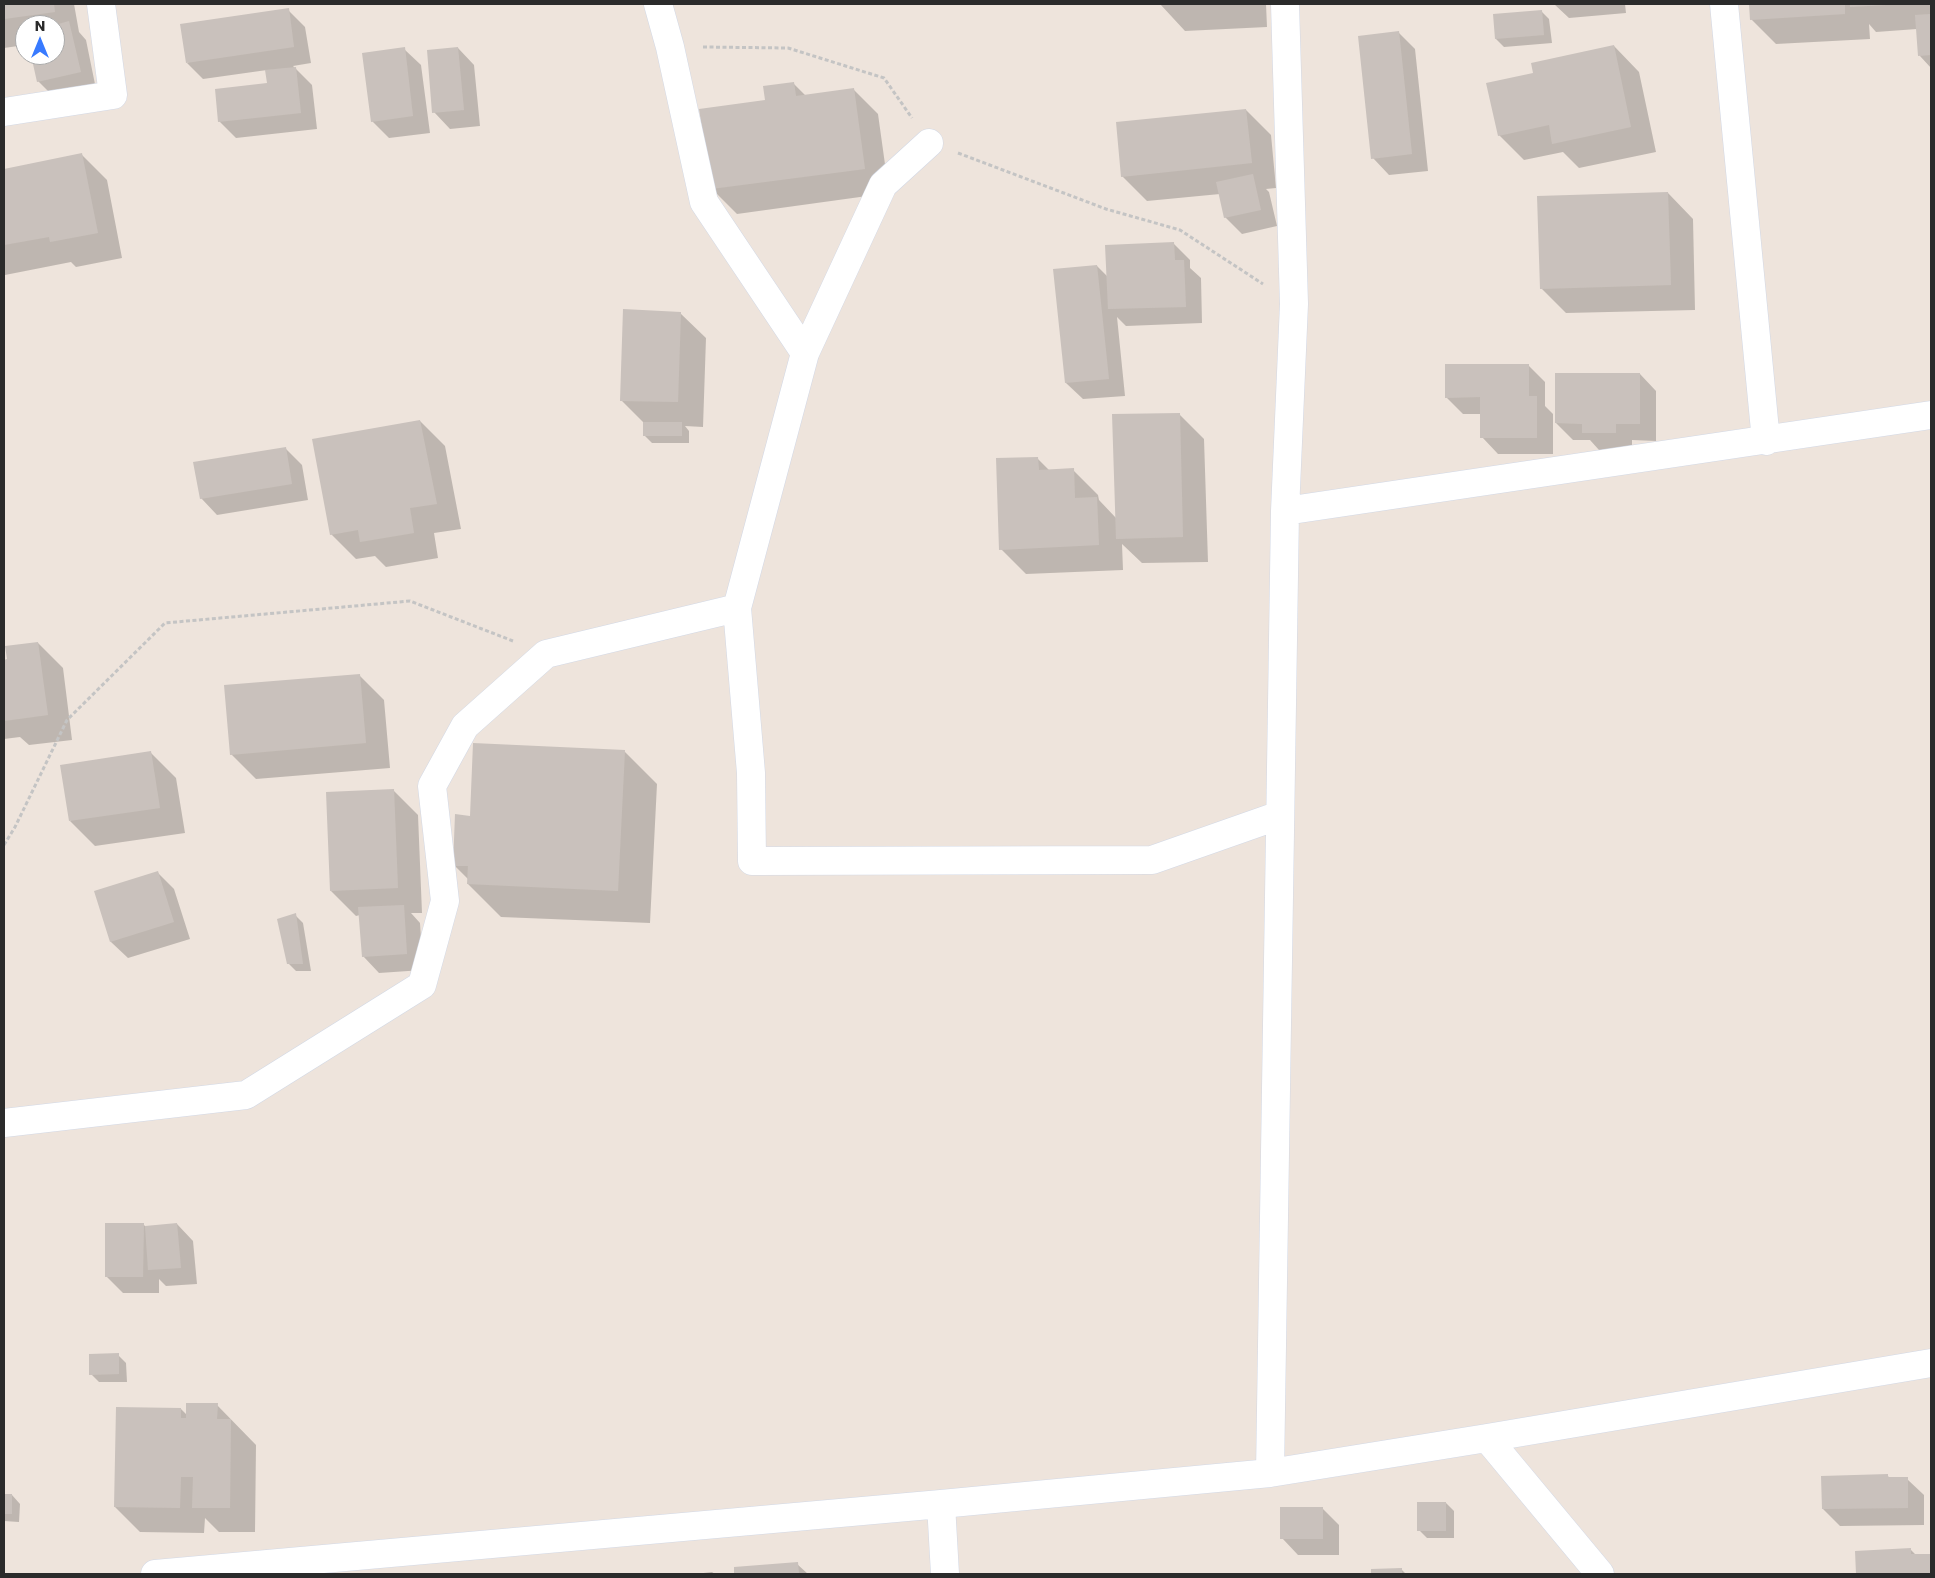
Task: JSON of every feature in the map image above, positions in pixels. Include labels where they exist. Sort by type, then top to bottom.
[{"type":"street","points":[[4,112],[113,95],[101,4]]},
{"type":"street","points":[[658,4],[670,47],[704,202],[805,353]]},
{"type":"street","points":[[1270,1473],[1286,511],[1294,304],[1285,4]]},
{"type":"street","points":[[1724,4],[1766,441]]},
{"type":"street","points":[[929,143],[883,186],[805,353],[738,608],[751,773],[752,861],[1152,860],[1280,815]]},
{"type":"street","points":[[1286,511],[1931,415]]},
{"type":"street","points":[[4,1123],[246,1095],[422,985],[445,901],[432,786],[465,726],[546,654],[738,608]]},
{"type":"street","points":[[155,1574],[1270,1473],[1931,1364]]},
{"type":"street","points":[[1486,1438],[1600,1574]]},
{"type":"street","points":[[941,1504],[946,1574]]},
{"type":"path","points":[[670,47],[788,48],[884,78],[929,143],[1106,209],[1180,230],[1294,304]]},
{"type":"path","points":[[4,845],[15,827],[66,720],[165,623],[410,601],[546,654]]},
{"type":"building","points":[[4,4],[54,4],[55,12],[15,15],[15,17],[4,19]]},
{"type":"building","points":[[1749,4],[1845,4],[1845,14],[1750,20]]},
{"type":"building","points":[[1850,4],[1886,4],[1886,5],[1850,7]]},
{"type":"building","points":[[289,8],[294,47],[186,63],[180,24]]},
{"type":"building","points":[[1542,10],[1544,35],[1495,39],[1493,14]]},
{"type":"building","points":[[1931,14],[1931,55],[1918,56],[1915,15]]},
{"type":"building","points":[[69,21],[81,72],[37,82],[33,65],[65,65],[65,22]]},
{"type":"building","points":[[1399,31],[1412,154],[1371,159],[1358,36]]},
{"type":"building","points":[[1614,45],[1631,127],[1552,144],[1549,125],[1498,136],[1486,83],[1533,73],[1531,63]]},
{"type":"building","points":[[405,47],[413,116],[371,122],[362,53]]},
{"type":"building","points":[[458,47],[464,110],[432,113],[427,50]]},
{"type":"building","points":[[296,67],[301,113],[218,122],[215,89],[267,83],[265,70]]},
{"type":"building","points":[[794,82],[796,96],[854,88],[865,169],[711,189],[699,109],[765,100],[763,86]]},
{"type":"building","points":[[1246,109],[1252,163],[1121,177],[1116,122]]},
{"type":"building","points":[[82,153],[98,233],[50,242],[49,237],[4,245],[4,169]]},
{"type":"building","points":[[1253,174],[1261,210],[1224,218],[1216,182]]},
{"type":"building","points":[[1668,192],[1671,285],[1540,289],[1537,196]]},
{"type":"building","points":[[1174,242],[1175,260],[1184,260],[1186,307],[1108,309],[1105,245]]},
{"type":"building","points":[[1097,265],[1109,379],[1065,383],[1053,269]]},
{"type":"building","points":[[623,309],[681,312],[678,402],[620,401]]},
{"type":"building","points":[[1445,364],[1529,364],[1529,396],[1537,396],[1537,438],[1480,438],[1480,397],[1445,398]]},
{"type":"building","points":[[1555,373],[1640,373],[1640,424],[1616,424],[1616,433],[1582,433],[1582,424],[1555,423]]},
{"type":"building","points":[[1180,413],[1183,537],[1116,539],[1112,414]]},
{"type":"building","points":[[420,420],[437,504],[410,508],[414,533],[360,542],[358,530],[330,535],[312,439]]},
{"type":"building","points":[[643,422],[682,422],[682,436],[643,436]]},
{"type":"building","points":[[286,447],[292,484],[200,499],[193,462]]},
{"type":"building","points":[[1038,457],[1039,470],[1074,468],[1075,498],[1097,497],[1099,545],[999,550],[996,458]]},
{"type":"building","points":[[38,642],[48,715],[4,721],[4,660],[7,659],[5,646]]},
{"type":"building","points":[[360,674],[366,743],[230,755],[224,685]]},
{"type":"building","points":[[473,743],[625,750],[618,891],[467,884],[468,866],[453,866],[455,814],[470,816]]},
{"type":"building","points":[[151,751],[160,808],[69,821],[60,765]]},
{"type":"building","points":[[394,789],[398,888],[330,891],[326,792]]},
{"type":"building","points":[[158,871],[174,922],[110,942],[94,891]]},
{"type":"building","points":[[404,905],[407,954],[362,957],[358,907]]},
{"type":"building","points":[[296,913],[303,964],[287,964],[277,919]]},
{"type":"building","points":[[105,1223],[144,1223],[143,1277],[105,1277]]},
{"type":"building","points":[[177,1223],[181,1268],[148,1270],[145,1226]]},
{"type":"building","points":[[119,1353],[119,1374],[89,1375],[89,1354]]},
{"type":"building","points":[[186,1403],[218,1403],[217,1419],[231,1419],[230,1508],[192,1508],[193,1477],[181,1477],[180,1508],[114,1507],[116,1407],[181,1408],[181,1418],[186,1418]]},
{"type":"building","points":[[1888,1474],[1888,1477],[1908,1477],[1908,1508],[1822,1509],[1821,1476]]},
{"type":"building","points":[[4,1494],[12,1494],[12,1514],[4,1514]]},
{"type":"building","points":[[1417,1502],[1446,1502],[1446,1531],[1417,1531]]},
{"type":"building","points":[[1280,1507],[1323,1507],[1323,1539],[1280,1539]]},
{"type":"building","points":[[1911,1548],[1911,1554],[1931,1554],[1931,1574],[1856,1574],[1855,1551]]},
{"type":"building","points":[[798,1562],[799,1574],[734,1574],[734,1567]]},
{"type":"building","points":[[1402,1568],[1402,1574],[1371,1574],[1371,1569]]}]
